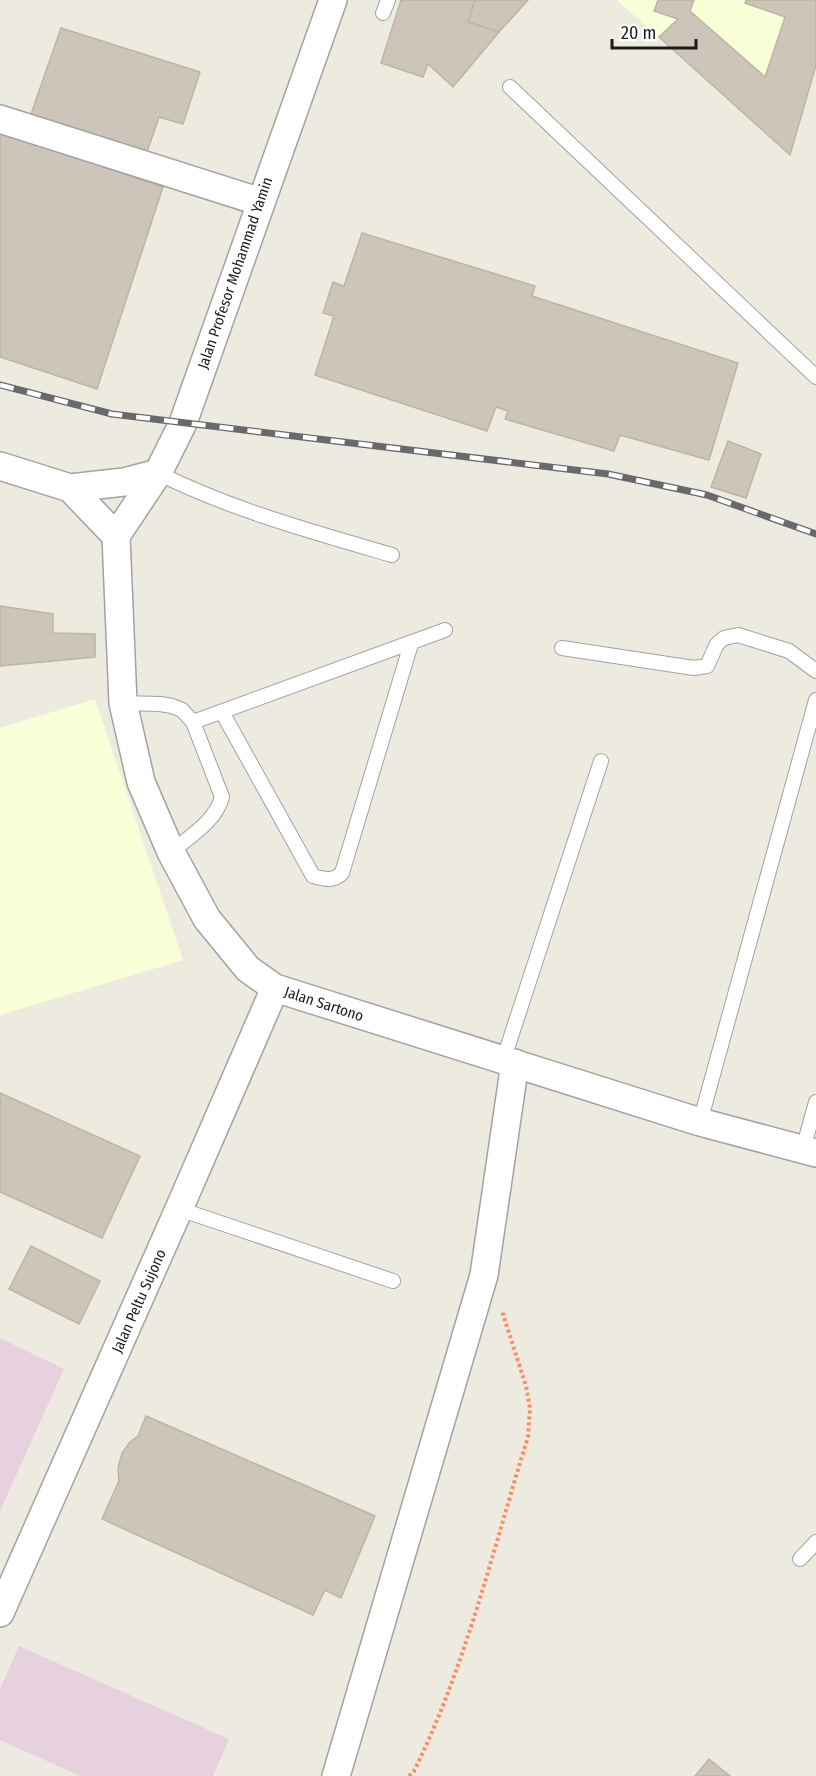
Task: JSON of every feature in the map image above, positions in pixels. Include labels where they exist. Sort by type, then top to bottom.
[{"type":"street","name":"Jalan Profesor Mohammad Yamin","points":[[116,536],[158,473],[183,423],[333,0]]},
{"type":"street","points":[[0,118],[261,201]]},
{"type":"street","points":[[0,466],[70,488],[124,482],[158,473]]},
{"type":"street","points":[[70,488],[116,536]]},
{"type":"street","name":"Jalan Sartono","points":[[116,536],[123,703],[141,782],[171,852],[207,919],[248,969],[275,988],[700,1122],[809,1151]]},
{"type":"street","name":"Jalan Peltu Sujono","points":[[0,1613],[275,988]]},
{"type":"street","points":[[336,1776],[484,1275],[509,1062]]},
{"type":"lane","points":[[510,87],[816,377]]},
{"type":"lane","points":[[158,473],[187,488],[281,522],[392,555]]},
{"type":"lane","points":[[193,722],[445,630]]},
{"type":"lane","points":[[562,648],[694,668],[707,666],[717,644],[724,638],[738,636],[789,651],[816,670]]},
{"type":"lane","points":[[222,712],[313,876],[328,880],[337,878],[342,873],[411,644]]},
{"type":"lane","points":[[700,1122],[816,700]]},
{"type":"lane","points":[[123,703],[172,706],[182,710],[193,722],[222,797],[219,808],[212,816],[171,852]]},
{"type":"lane","points":[[509,1062],[601,761]]},
{"type":"lane","points":[[809,1151],[816,1102]]},
{"type":"lane","points":[[179,1209],[393,1281]]},
{"type":"lane","points":[[800,1559],[816,1542]]},
{"type":"path","points":[[409,1776],[414,1771],[434,1730],[476,1609],[528,1437],[530,1409],[526,1386],[502,1310],[484,1275]]},
{"type":"shaded area","points":[[617,0],[816,0],[816,65],[790,155]]},
{"type":"shaded area","points":[[95,699],[183,960],[0,1015],[0,728]]},
{"type":"shaded area","points":[[0,1338],[64,1369],[0,1511]]},
{"type":"shaded area","points":[[19,1646],[229,1739],[213,1776],[80,1776],[0,1740],[0,1689]]},
{"type":"building","points":[[401,0],[475,0],[468,22],[499,32],[453,87],[428,64],[423,77],[381,63]]},
{"type":"building","points":[[475,0],[528,0],[499,32],[468,22]]},
{"type":"building","points":[[658,0],[694,0],[690,11],[765,77],[785,17],[745,3],[746,0],[816,0],[816,65],[790,155],[659,37],[678,19],[654,11]]},
{"type":"building","points":[[61,28],[200,72],[183,124],[159,117],[146,155],[30,117]]},
{"type":"building","points":[[0,132],[163,187],[97,389],[0,357]]},
{"type":"building","points":[[362,233],[535,286],[532,296],[738,363],[709,460],[620,435],[614,451],[505,419],[508,411],[496,407],[487,431],[315,375],[334,316],[323,313],[333,282],[344,286]]},
{"type":"building","points":[[728,441],[761,454],[746,498],[711,487]]},
{"type":"building","points":[[0,606],[53,614],[53,633],[95,634],[95,657],[0,666]]},
{"type":"building","points":[[0,1093],[140,1156],[102,1238],[0,1192]]},
{"type":"building","points":[[31,1246],[100,1281],[79,1324],[9,1289]]},
{"type":"building","points":[[146,1416],[375,1516],[341,1598],[325,1590],[313,1615],[102,1519],[119,1481],[118,1468],[122,1453],[138,1436]]},
{"type":"building","points":[[709,1759],[730,1776],[695,1776]]},
{"type":"railway","points":[[0,385],[112,414],[608,474],[707,495],[816,534]]}]
